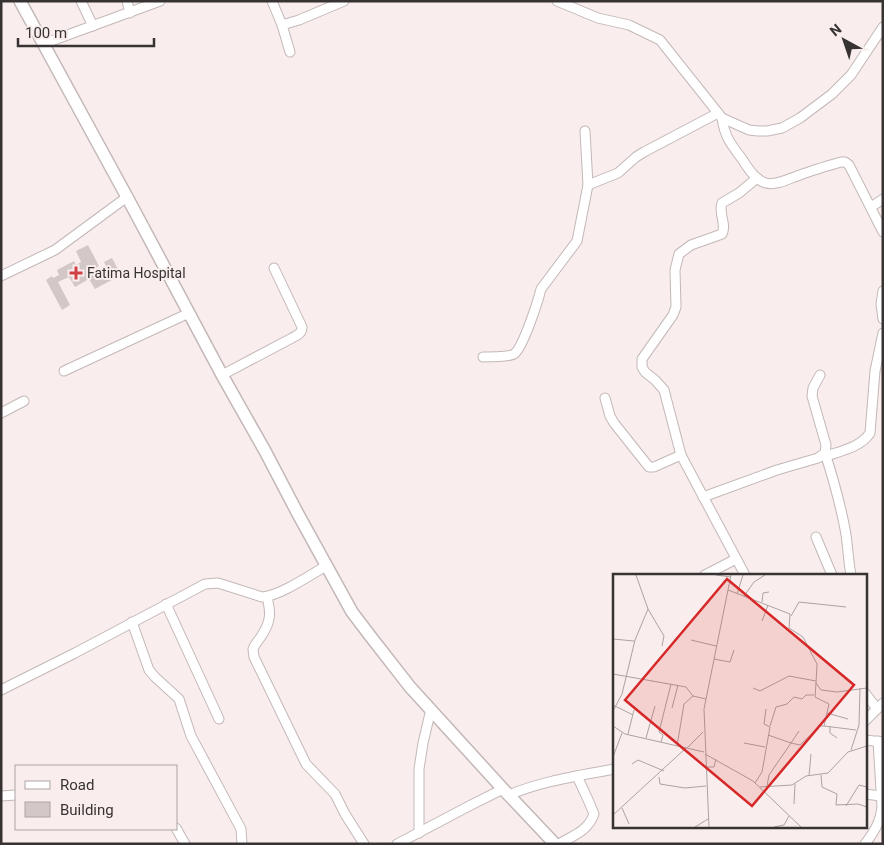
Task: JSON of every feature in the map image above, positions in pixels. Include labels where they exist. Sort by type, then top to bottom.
[{"type":"main road","points":[[20,1],[352,612],[410,687],[555,844]]},
{"type":"street","points":[[81,1],[93,26]]},
{"type":"street","points":[[127,1],[130,12]]},
{"type":"street","points":[[42,44],[160,1]]},
{"type":"street","points":[[272,1],[290,52]]},
{"type":"street","points":[[282,25],[344,1]]},
{"type":"street","points":[[557,1],[598,18],[629,25],[660,40],[720,116],[725,135],[757,178],[772,184],[841,162],[849,164],[883,232]]},
{"type":"street","points":[[720,116],[749,130],[767,131],[782,128],[800,118],[847,80],[883,26]]},
{"type":"street","points":[[588,185],[618,174],[636,157],[652,147],[720,116]]},
{"type":"street","points":[[483,357],[515,354],[522,344],[541,289],[576,241],[588,185],[585,132]]},
{"type":"street","points":[[744,574],[682,454],[664,390],[645,372],[642,367],[642,359],[673,314],[676,306],[675,270],[679,254],[691,246],[722,234],[724,228],[720,208],[722,203],[739,193],[757,178]]},
{"type":"street","points":[[1,276],[55,250],[127,197]]},
{"type":"street","points":[[871,207],[883,200]]},
{"type":"street","points":[[222,375],[300,334],[302,331],[302,327],[274,268]]},
{"type":"street","points":[[883,291],[881,304],[883,319]]},
{"type":"street","points":[[64,371],[190,313]]},
{"type":"street","points":[[703,497],[777,470],[858,444],[867,438],[870,433],[875,371],[883,333]]},
{"type":"street","points":[[820,375],[813,388],[812,396],[826,445],[826,455],[845,530],[851,574]]},
{"type":"street","points":[[604,398],[614,423],[650,467],[654,467],[682,454]]},
{"type":"street","points":[[1,413],[24,401]]},
{"type":"street","points":[[816,537],[832,574]]},
{"type":"street","points":[[707,574],[736,559]]},
{"type":"street","points":[[1,690],[205,584],[218,583],[262,598],[277,594],[326,566]]},
{"type":"street","points":[[267,597],[270,610],[269,618],[253,649],[254,658],[306,764],[335,794],[364,844]]},
{"type":"street","points":[[166,604],[219,719]]},
{"type":"street","points":[[132,622],[149,670],[179,698],[191,736],[241,829],[242,844]]},
{"type":"street","points":[[866,695],[880,706],[866,720]]},
{"type":"street","points":[[416,837],[419,769],[431,709]]},
{"type":"street","points":[[865,844],[876,828],[881,816],[882,796],[880,742],[866,740]]},
{"type":"street","points":[[397,844],[416,837],[471,805],[506,792],[613,769]]},
{"type":"street","points":[[559,844],[588,825],[594,814],[577,776]]},
{"type":"street","points":[[866,794],[882,796]]},
{"type":"street","points":[[1,796],[15,795]]},
{"type":"street","points":[[177,830],[185,844]]},
{"type":"building","points":[[88,245],[99,266],[87,273],[89,276],[106,266],[104,262],[112,258],[121,275],[95,289],[89,279],[75,287],[69,277],[58,282],[70,305],[62,310],[46,280],[52,276],[53,278],[59,275],[57,270],[74,261],[76,265],[81,262],[76,251]]},
{"type":"place","name":"Fatima Hospital","points":[[76,273]]}]
